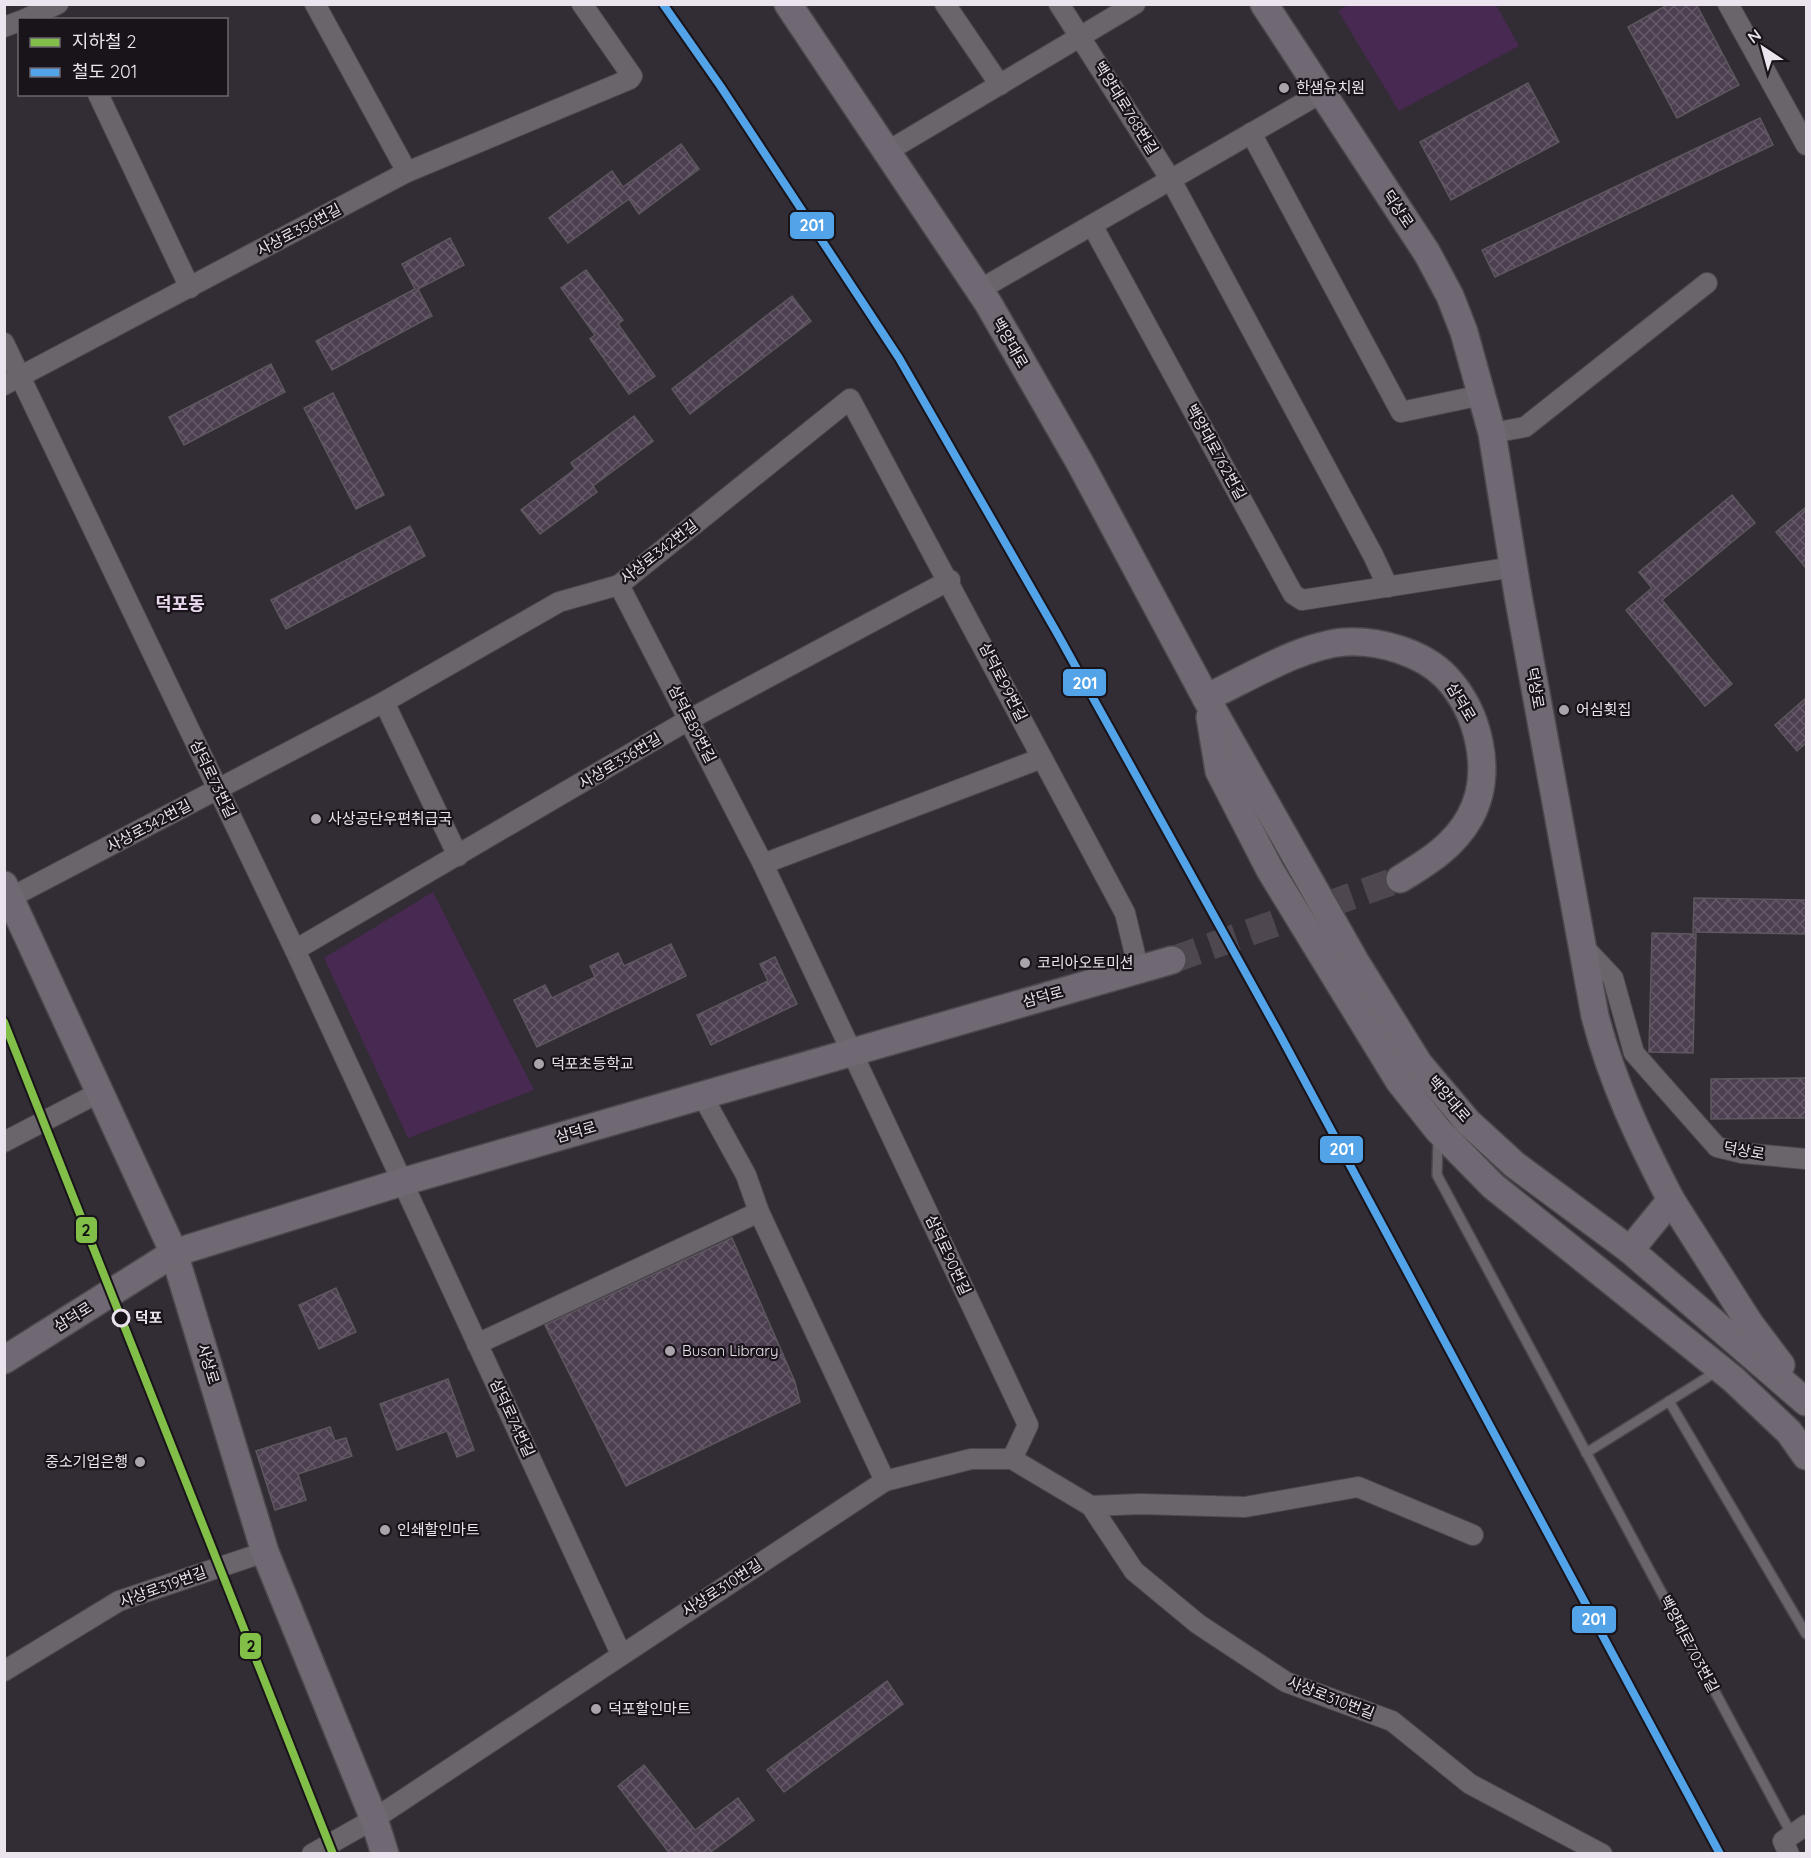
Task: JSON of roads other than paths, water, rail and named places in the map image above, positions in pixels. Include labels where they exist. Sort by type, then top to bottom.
[{"type":"main road","name":"백양대로","points":[[788,4],[979,290],[1080,463],[1206,698],[1355,961],[1419,1064],[1468,1122],[1515,1165],[1630,1250],[1806,1401]]},
{"type":"main road","name":"덕상로","points":[[1264,4],[1427,253],[1450,296],[1464,332],[1492,433],[1580,943],[1605,1055],[1629,1118],[1671,1200],[1750,1324],[1806,1401]]},
{"type":"main road","name":"삼덕로","points":[[1206,698],[1312,648],[1343,642],[1368,642],[1392,648],[1420,659],[1446,677],[1474,724],[1482,755],[1481,784],[1472,815],[1459,834],[1435,858],[1400,879]]},
{"type":"main road","name":"백양대로","points":[[1206,698],[1219,771],[1270,870],[1399,1081],[1438,1130],[1493,1186],[1721,1369],[1789,1432],[1806,1456]]},
{"type":"main road","name":"사상로","points":[[7,895],[174,1253],[265,1552],[374,1819],[386,1854]]},
{"type":"main road","name":"삼덕로","points":[[4,1360],[174,1253],[402,1182],[1172,960]]},
{"type":"main road","points":[[1630,1250],[1671,1200]]},
{"type":"street","points":[[315,4],[407,172]]},
{"type":"street","name":"사상로356번길","points":[[13,380],[407,172],[630,80],[632,75],[582,4]]},
{"type":"street","points":[[945,4],[1000,85]]},
{"type":"street","name":"백양대로768번길","points":[[1059,4],[1171,180]]},
{"type":"street","points":[[888,151],[1135,4]]},
{"type":"street","points":[[1728,4],[1806,146]]},
{"type":"street","points":[[28,18],[58,10]]},
{"type":"street","points":[[4,27],[18,21]]},
{"type":"street","points":[[979,290],[1321,93]]},
{"type":"street","points":[[99,96],[190,288]]},
{"type":"street","points":[[1251,133],[1401,412],[1482,395]]},
{"type":"street","points":[[1171,180],[1373,555],[1388,587]]},
{"type":"street","name":"백양대로762번길","points":[[1092,225],[1293,594],[1302,600],[1514,567]]},
{"type":"street","points":[[1492,433],[1524,427],[1707,283]]},
{"type":"street","name":"삼덕로73번길","points":[[4,343],[13,380],[218,789],[402,1182]]},
{"type":"street","name":"사상로342번길","points":[[7,895],[384,702],[559,602],[619,585],[850,399]]},
{"type":"street","name":"삼덕로99번길","points":[[850,399],[950,580],[1125,913],[1139,971]]},
{"type":"street","name":"사상로336번길","points":[[295,950],[690,719],[950,580]]},
{"type":"street","name":"삼덕로89번길","points":[[619,585],[763,864],[852,1051]]},
{"type":"street","points":[[384,702],[458,856]]},
{"type":"street","points":[[763,864],[1042,758]]},
{"type":"street","name":"덕상로","points":[[1580,943],[1613,978],[1634,1053],[1717,1147],[1742,1153],[1806,1159]]},
{"type":"street","name":"삼덕로90번길","points":[[852,1051],[1028,1425],[1012,1459]]},
{"type":"street","points":[[4,1142],[100,1092]]},
{"type":"street","points":[[702,1095],[746,1175],[759,1212],[885,1481]]},
{"type":"street","name":"삼덕로74번길","points":[[402,1182],[621,1654]]},
{"type":"street","points":[[477,1344],[759,1212]]},
{"type":"street","name":"사상로310번길","points":[[312,1854],[374,1819],[885,1481],[971,1459],[1012,1459],[1091,1506],[1134,1571],[1198,1624],[1286,1682],[1392,1720],[1470,1784],[1602,1854]]},
{"type":"street","points":[[1091,1506],[1140,1504],[1245,1507],[1359,1487],[1473,1535]]},
{"type":"street","name":"사상로319번길","points":[[4,1671],[119,1601],[265,1552]]},
{"type":"lane","name":"백양대로","points":[[1438,1130],[1437,1175],[1586,1453]]},
{"type":"lane","points":[[1586,1453],[1721,1369]]},
{"type":"lane","points":[[1669,1401],[1806,1634]]},
{"type":"lane","name":"백양대로703번길","points":[[1586,1453],[1796,1838]]},
{"type":"tunnel","points":[[1172,960],[1400,879]]},
{"type":"metro line","name":"2","points":[[4,1022],[333,1854]]},
{"type":"rail line","name":"201","points":[[663,4],[721,87],[899,358],[1057,633],[1279,1033],[1720,1854]]},
{"type":"place","name":"한샘유치원","points":[[1284,88]]},
{"type":"place","name":"어심횟집","points":[[1564,710]]},
{"type":"place","name":"사상공단우편취급국","points":[[316,819]]},
{"type":"place","name":"코리아오토미션","points":[[1025,963]]},
{"type":"place","name":"덕포초등학교","points":[[539,1064]]},
{"type":"place","name":"덕포","points":[[121,1318]]},
{"type":"place","name":"Busan Library","points":[[670,1351]]},
{"type":"place","name":"중소기업은행","points":[[140,1462]]},
{"type":"place","name":"인쇄할인마트","points":[[385,1530]]},
{"type":"place","name":"덕포할인마트","points":[[596,1709]]},
{"type":"district","name":"덕포동","points":[[180,604]]}]
